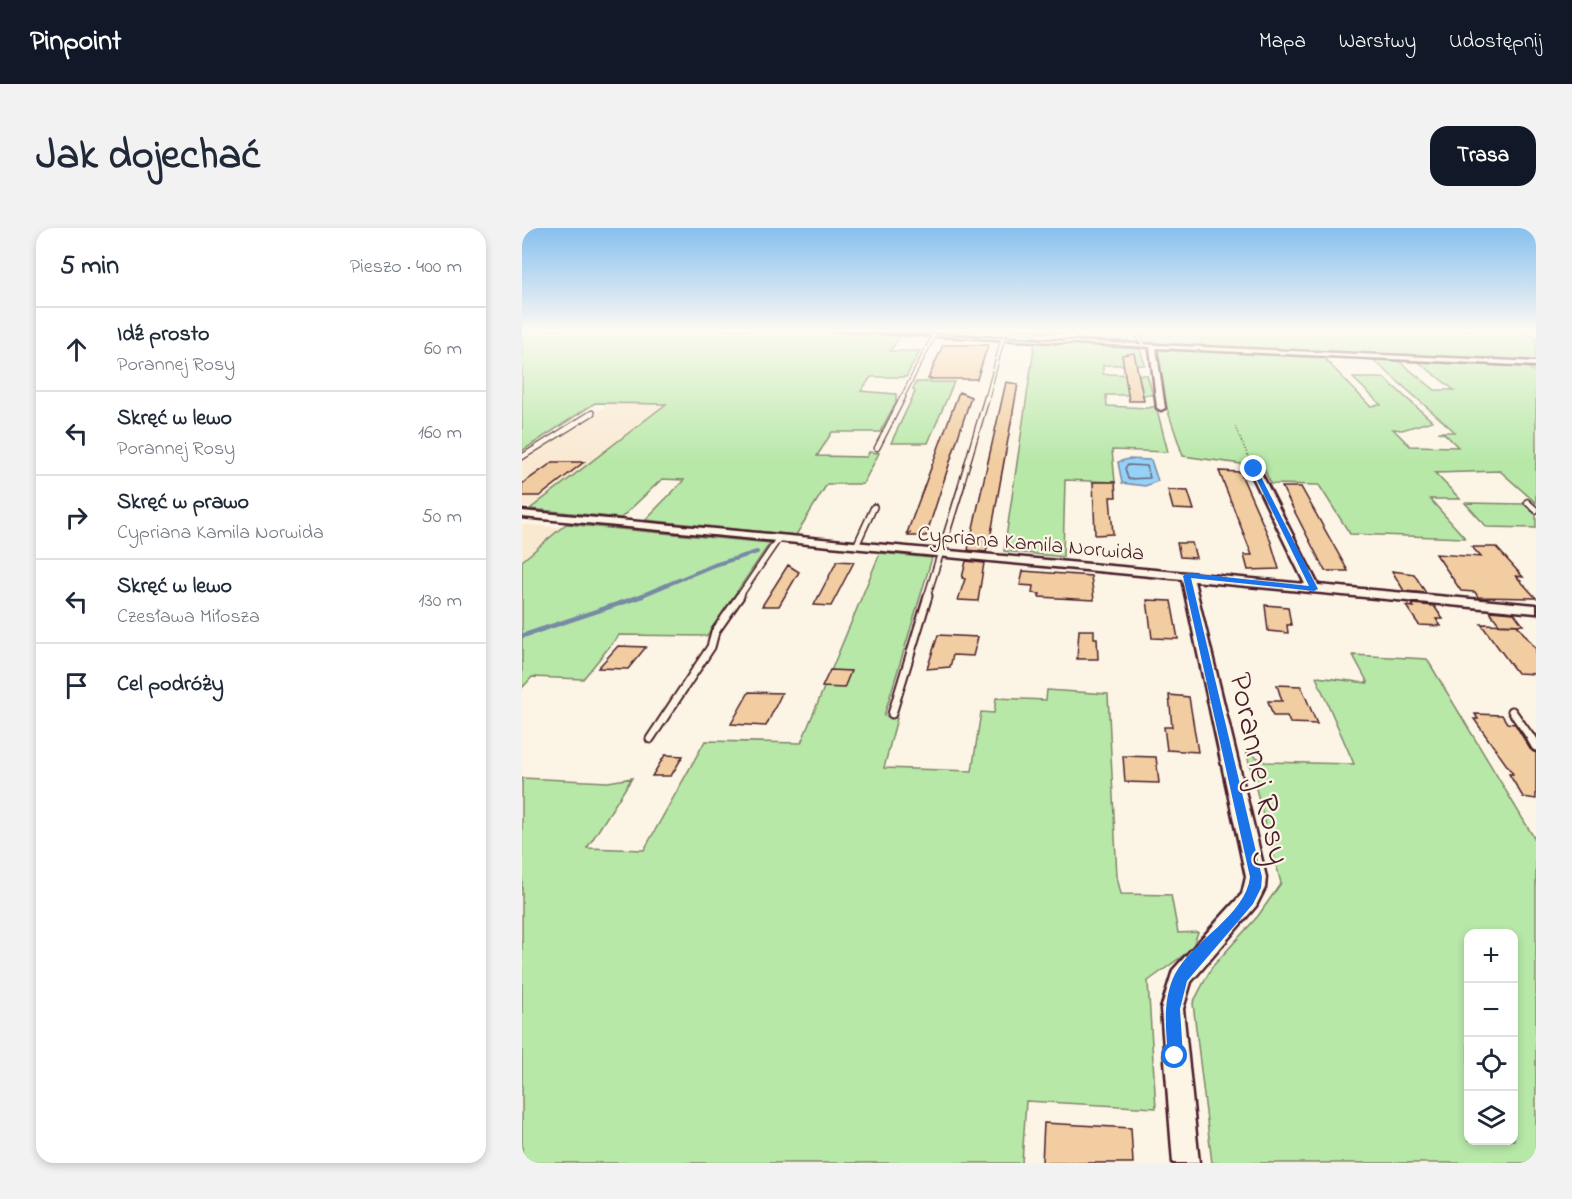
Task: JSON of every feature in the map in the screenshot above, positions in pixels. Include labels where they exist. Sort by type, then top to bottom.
[{"type":"street","points":[[1157,374],[1161,408]]},
{"type":"street","points":[[1254,469],[1314,589]]},
{"type":"street","name":"Cypriana Kamila Norwida","points":[[522,514],[1536,609]]},
{"type":"street","name":"Porannej Rosy","points":[[1186,1163],[1172,1009],[1181,977],[1249,900],[1255,888],[1256,877],[1187,576]]},
{"type":"lane","points":[[877,448],[915,374]]},
{"type":"lane","points":[[892,714],[993,374]]},
{"type":"lane","points":[[522,457],[592,413]]},
{"type":"lane","points":[[1527,502],[1536,510]]},
{"type":"lane","points":[[856,546],[874,507]]},
{"type":"lane","points":[[650,739],[711,647],[716,632],[779,538]]},
{"type":"lane","points":[[1512,711],[1536,746]]},
{"type":"path","points":[[1235,427],[1254,469]]},
{"type":"shaded area","points":[[610,403],[667,404],[532,507],[522,507],[522,462]]},
{"type":"shaded area","points":[[522,524],[553,527],[562,527],[522,561]]},
{"type":"green space","points":[[522,374],[908,374],[906,377],[871,377],[861,391],[896,394],[896,402],[880,432],[832,432],[817,456],[867,457],[869,452],[879,453],[863,484],[827,484],[796,535],[645,520],[684,480],[662,479],[621,518],[530,509],[666,404],[595,403],[522,451]]},
{"type":"green space","points":[[1030,374],[1147,375],[1153,395],[1106,395],[1107,406],[1148,408],[1156,406],[1168,452],[1112,450],[1115,482],[1065,480],[1063,557],[1004,551]]},
{"type":"green space","points":[[1155,374],[1339,374],[1370,406],[1381,405],[1353,378],[1384,378],[1432,421],[1402,430],[1393,429],[1410,446],[1458,447],[1445,434],[1438,432],[1455,432],[1389,374],[1414,374],[1435,390],[1454,390],[1433,374],[1536,374],[1536,503],[1500,471],[1435,473],[1460,499],[1430,499],[1465,538],[1350,534],[1319,485],[1271,484],[1263,467],[1183,456]]},
{"type":"green space","points":[[916,382],[954,382],[928,443],[891,443],[915,392],[913,389]]},
{"type":"green space","points":[[1465,503],[1524,504],[1536,515],[1536,528],[1487,527]]},
{"type":"green space","points":[[566,524],[770,543],[707,636],[619,635],[583,679],[532,677],[522,688],[522,561]]},
{"type":"green space","points":[[880,553],[932,558],[884,716],[897,718],[884,768],[972,771],[981,712],[994,713],[996,698],[1046,700],[1047,690],[1108,694],[1117,877],[1121,894],[1171,895],[1178,933],[1198,932],[1192,949],[1148,981],[1156,1108],[1026,1101],[1022,1163],[522,1163],[522,778],[608,782],[632,778],[587,848],[644,850],[705,741],[801,743]]},
{"type":"green space","points":[[1353,655],[1427,659],[1536,841],[1536,1163],[1212,1163],[1193,1003],[1212,967],[1258,916],[1281,883],[1246,751],[1265,762],[1354,764],[1316,677],[1368,683]]},
{"type":"water","points":[[1128,459],[1151,460],[1158,481],[1145,486],[1122,483],[1118,462]]},
{"type":"building","points":[[930,374],[979,374],[977,379],[928,379]]},
{"type":"building","points":[[1125,374],[1138,374],[1144,401],[1129,401]]},
{"type":"building","points":[[1006,382],[1018,384],[990,539],[986,552],[968,550]]},
{"type":"building","points":[[959,392],[971,397],[926,536],[908,536],[910,533],[907,533]]},
{"type":"building","points":[[553,462],[584,462],[540,496],[522,496],[522,484]]},
{"type":"building","points":[[1219,471],[1240,472],[1271,542],[1279,569],[1248,570],[1244,555],[1252,555]]},
{"type":"building","points":[[1093,482],[1115,482],[1116,497],[1110,497],[1113,534],[1095,535]]},
{"type":"building","points":[[1282,487],[1301,487],[1348,571],[1325,571]]},
{"type":"building","points":[[1168,490],[1188,491],[1194,510],[1173,509]]},
{"type":"building","points":[[1177,543],[1192,543],[1196,558],[1180,557]]},
{"type":"building","points":[[1472,547],[1496,547],[1523,577],[1516,576],[1536,598],[1478,597],[1475,592],[1461,591],[1436,554],[1481,557]]},
{"type":"building","points":[[837,561],[854,562],[831,606],[814,605]]},
{"type":"building","points":[[966,561],[984,563],[978,601],[958,600],[965,579],[962,578]]},
{"type":"building","points":[[788,565],[799,572],[779,606],[762,606]]},
{"type":"building","points":[[1023,571],[1091,576],[1094,600],[1039,597],[1040,594],[1032,593],[1033,586],[1020,585]]},
{"type":"building","points":[[1392,571],[1414,574],[1426,593],[1404,591]]},
{"type":"building","points":[[1147,600],[1171,601],[1178,639],[1152,638]]},
{"type":"building","points":[[1412,604],[1434,606],[1443,619],[1436,619],[1441,626],[1419,625],[1406,606],[1414,607]]},
{"type":"building","points":[[1265,605],[1288,607],[1291,625],[1287,625],[1288,633],[1268,631]]},
{"type":"building","points":[[1489,611],[1514,613],[1523,625],[1499,624]]},
{"type":"building","points":[[1481,624],[1517,625],[1536,649],[1536,674],[1517,673]]},
{"type":"building","points":[[1079,630],[1094,630],[1094,638],[1097,638],[1098,659],[1077,659]]},
{"type":"building","points":[[938,635],[978,637],[973,656],[953,655],[950,667],[927,669]]},
{"type":"building","points":[[618,646],[646,647],[628,669],[598,668]]},
{"type":"building","points":[[830,670],[851,671],[844,688],[822,687]]},
{"type":"building","points":[[1277,685],[1301,686],[1317,724],[1290,723],[1287,716],[1273,716],[1268,701],[1282,701]]},
{"type":"building","points":[[749,692],[782,693],[766,726],[731,724]]},
{"type":"building","points":[[1169,695],[1189,697],[1198,752],[1167,750],[1164,727],[1172,727]]},
{"type":"building","points":[[1475,714],[1502,715],[1507,723],[1515,724],[1530,749],[1536,753],[1536,799],[1523,797],[1509,774],[1513,774],[1474,719],[1478,719]]},
{"type":"building","points":[[665,755],[683,756],[671,776],[652,776]]},
{"type":"building","points":[[1123,756],[1156,757],[1159,783],[1125,782]]},
{"type":"building","points":[[1044,1123],[1131,1128],[1133,1163],[1042,1163]]},
{"type":"waterway","points":[[638,597],[714,565],[757,552]]},
{"type":"waterway","points":[[522,636],[642,596]]},
{"type":"route","points":[[1175,1056],[1172,1009],[1181,977],[1238,915],[1255,888],[1256,877],[1187,576],[1314,589],[1254,469]]}]
